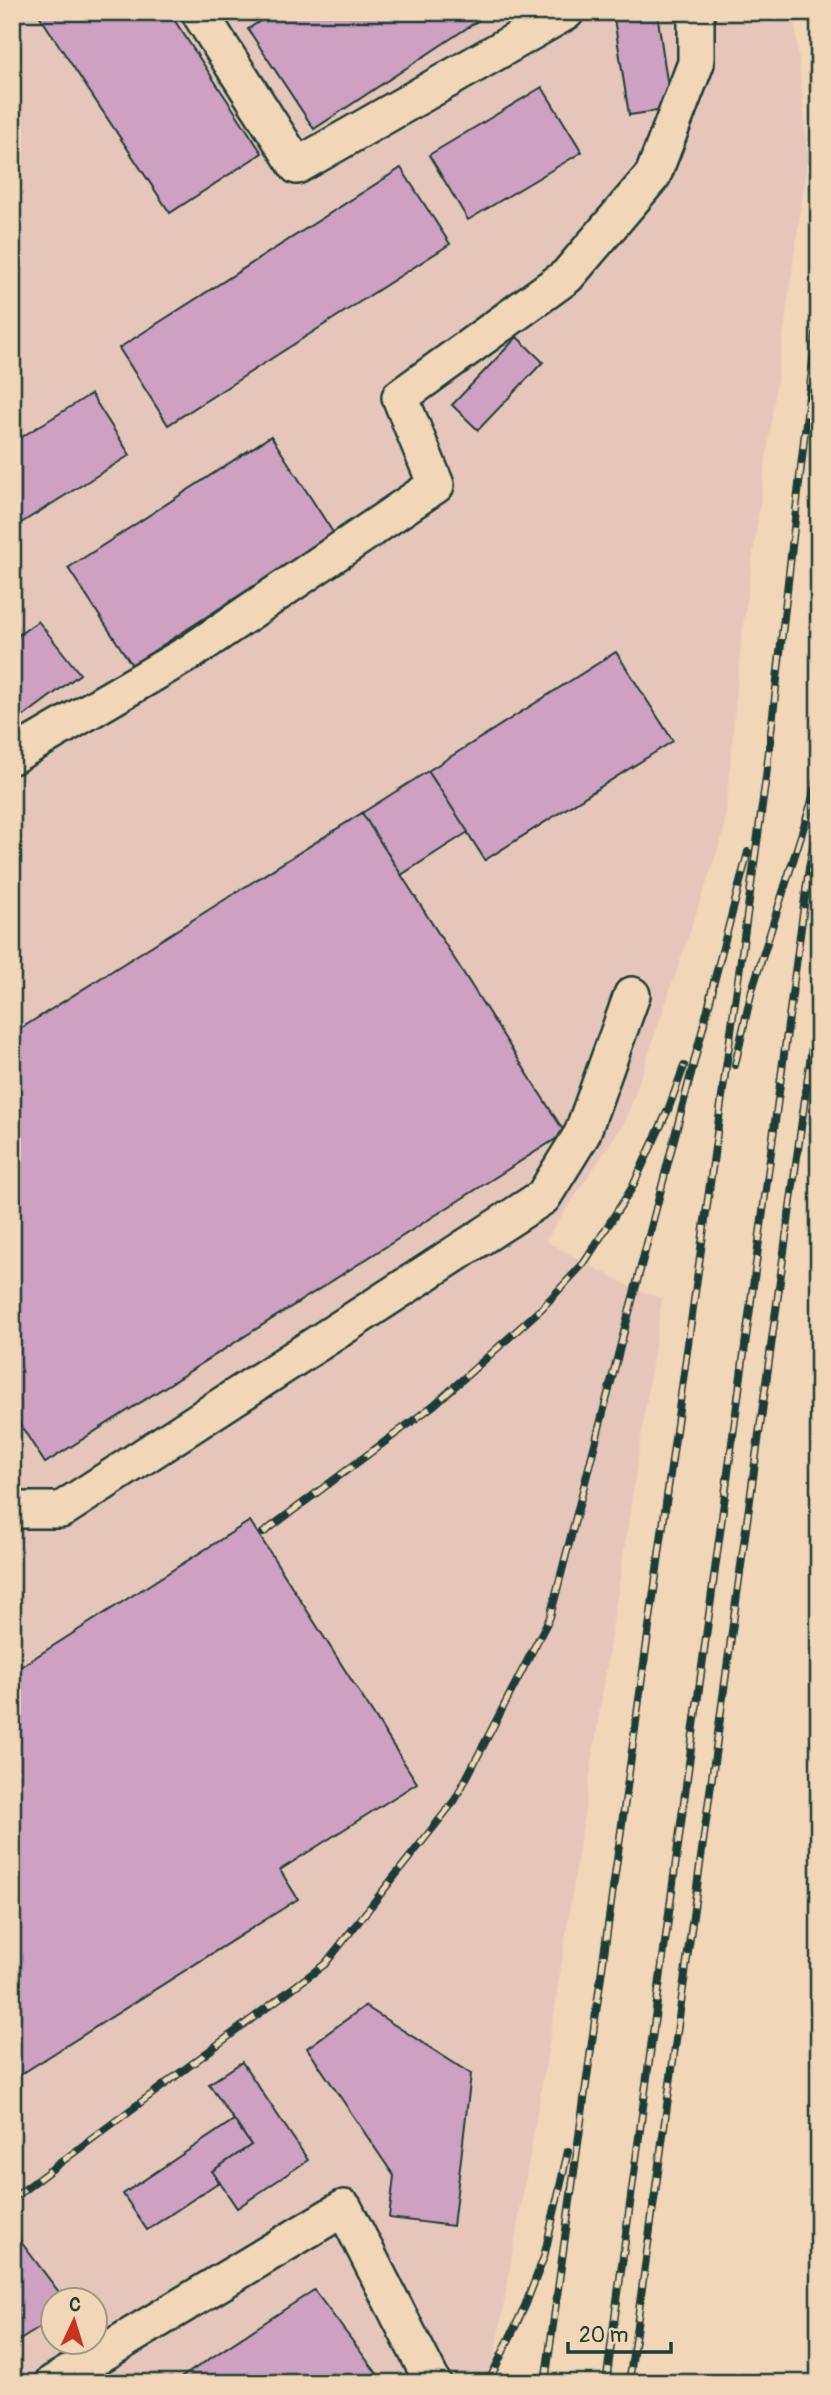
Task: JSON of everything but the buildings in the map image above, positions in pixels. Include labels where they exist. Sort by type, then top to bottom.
[{"type":"lane","points":[[199,12],[297,166],[566,12]]},
{"type":"lane","points":[[12,756],[192,651],[436,485],[400,397],[567,276],[653,176],[696,63],[696,12]]},
{"type":"lane","points":[[12,1510],[61,1510],[543,1197],[582,1134],[632,995]]},
{"type":"lane","points":[[54,2383],[344,2208],[433,2383]]},
{"type":"shaded area","points":[[12,12],[794,12],[808,156],[742,633],[724,831],[626,1120],[545,1241],[635,1289],[662,1299],[551,2033],[490,2383],[12,2383]]},
{"type":"railway","points":[[545,2383],[766,777],[819,307]]},
{"type":"railway","points":[[735,1065],[752,990],[811,804],[819,769]]},
{"type":"railway","points":[[606,2383],[809,868],[819,813]]},
{"type":"railway","points":[[710,997],[748,852]]},
{"type":"railway","points":[[12,2199],[325,1964],[455,1800],[550,1617],[713,989]]},
{"type":"railway","points":[[629,2383],[819,996]]},
{"type":"railway","points":[[263,1533],[434,1405],[542,1308],[584,1263],[632,1188],[668,1110],[684,1066]]},
{"type":"railway","points":[[488,2383],[525,2306],[544,2257],[568,2151]]}]
